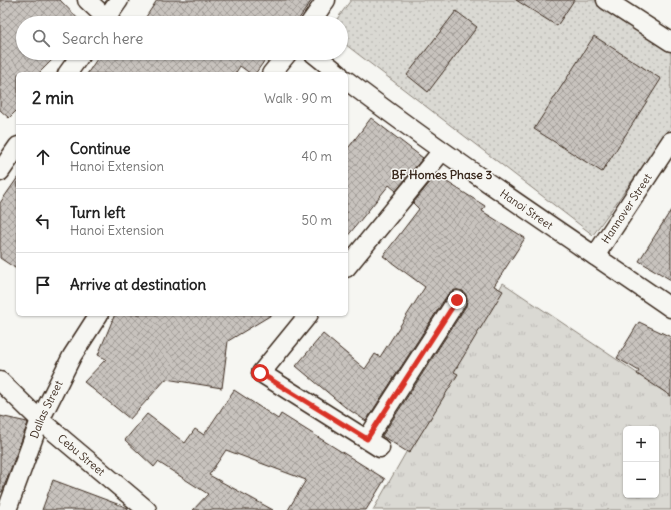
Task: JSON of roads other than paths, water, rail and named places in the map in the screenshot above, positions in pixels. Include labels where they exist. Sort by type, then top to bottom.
[{"type":"street","points":[[87,0],[100,16]]},
{"type":"street","points":[[108,16],[119,0]]},
{"type":"street","points":[[315,16],[326,0]]},
{"type":"street","points":[[606,0],[671,42]]},
{"type":"street","points":[[68,72],[77,60]]},
{"type":"street","points":[[273,72],[282,60]]},
{"type":"street","points":[[322,60],[337,72]]},
{"type":"street","name":"Hanoi Street","points":[[348,82],[442,151],[671,308]]},
{"type":"street","name":"Hannover Street","points":[[595,256],[671,141]]},
{"type":"street","points":[[2,164],[16,148]]},
{"type":"street","points":[[348,266],[442,151]]},
{"type":"street","points":[[307,316],[260,373],[374,444],[457,300]]},
{"type":"street","name":"Dallas Street","points":[[7,510],[40,420],[72,356],[98,316]]},
{"type":"street","name":"Cebu Street","points":[[0,381],[40,420],[147,510]]},
{"type":"district","name":"BF Homes Phase 3","points":[[442,175]]}]
